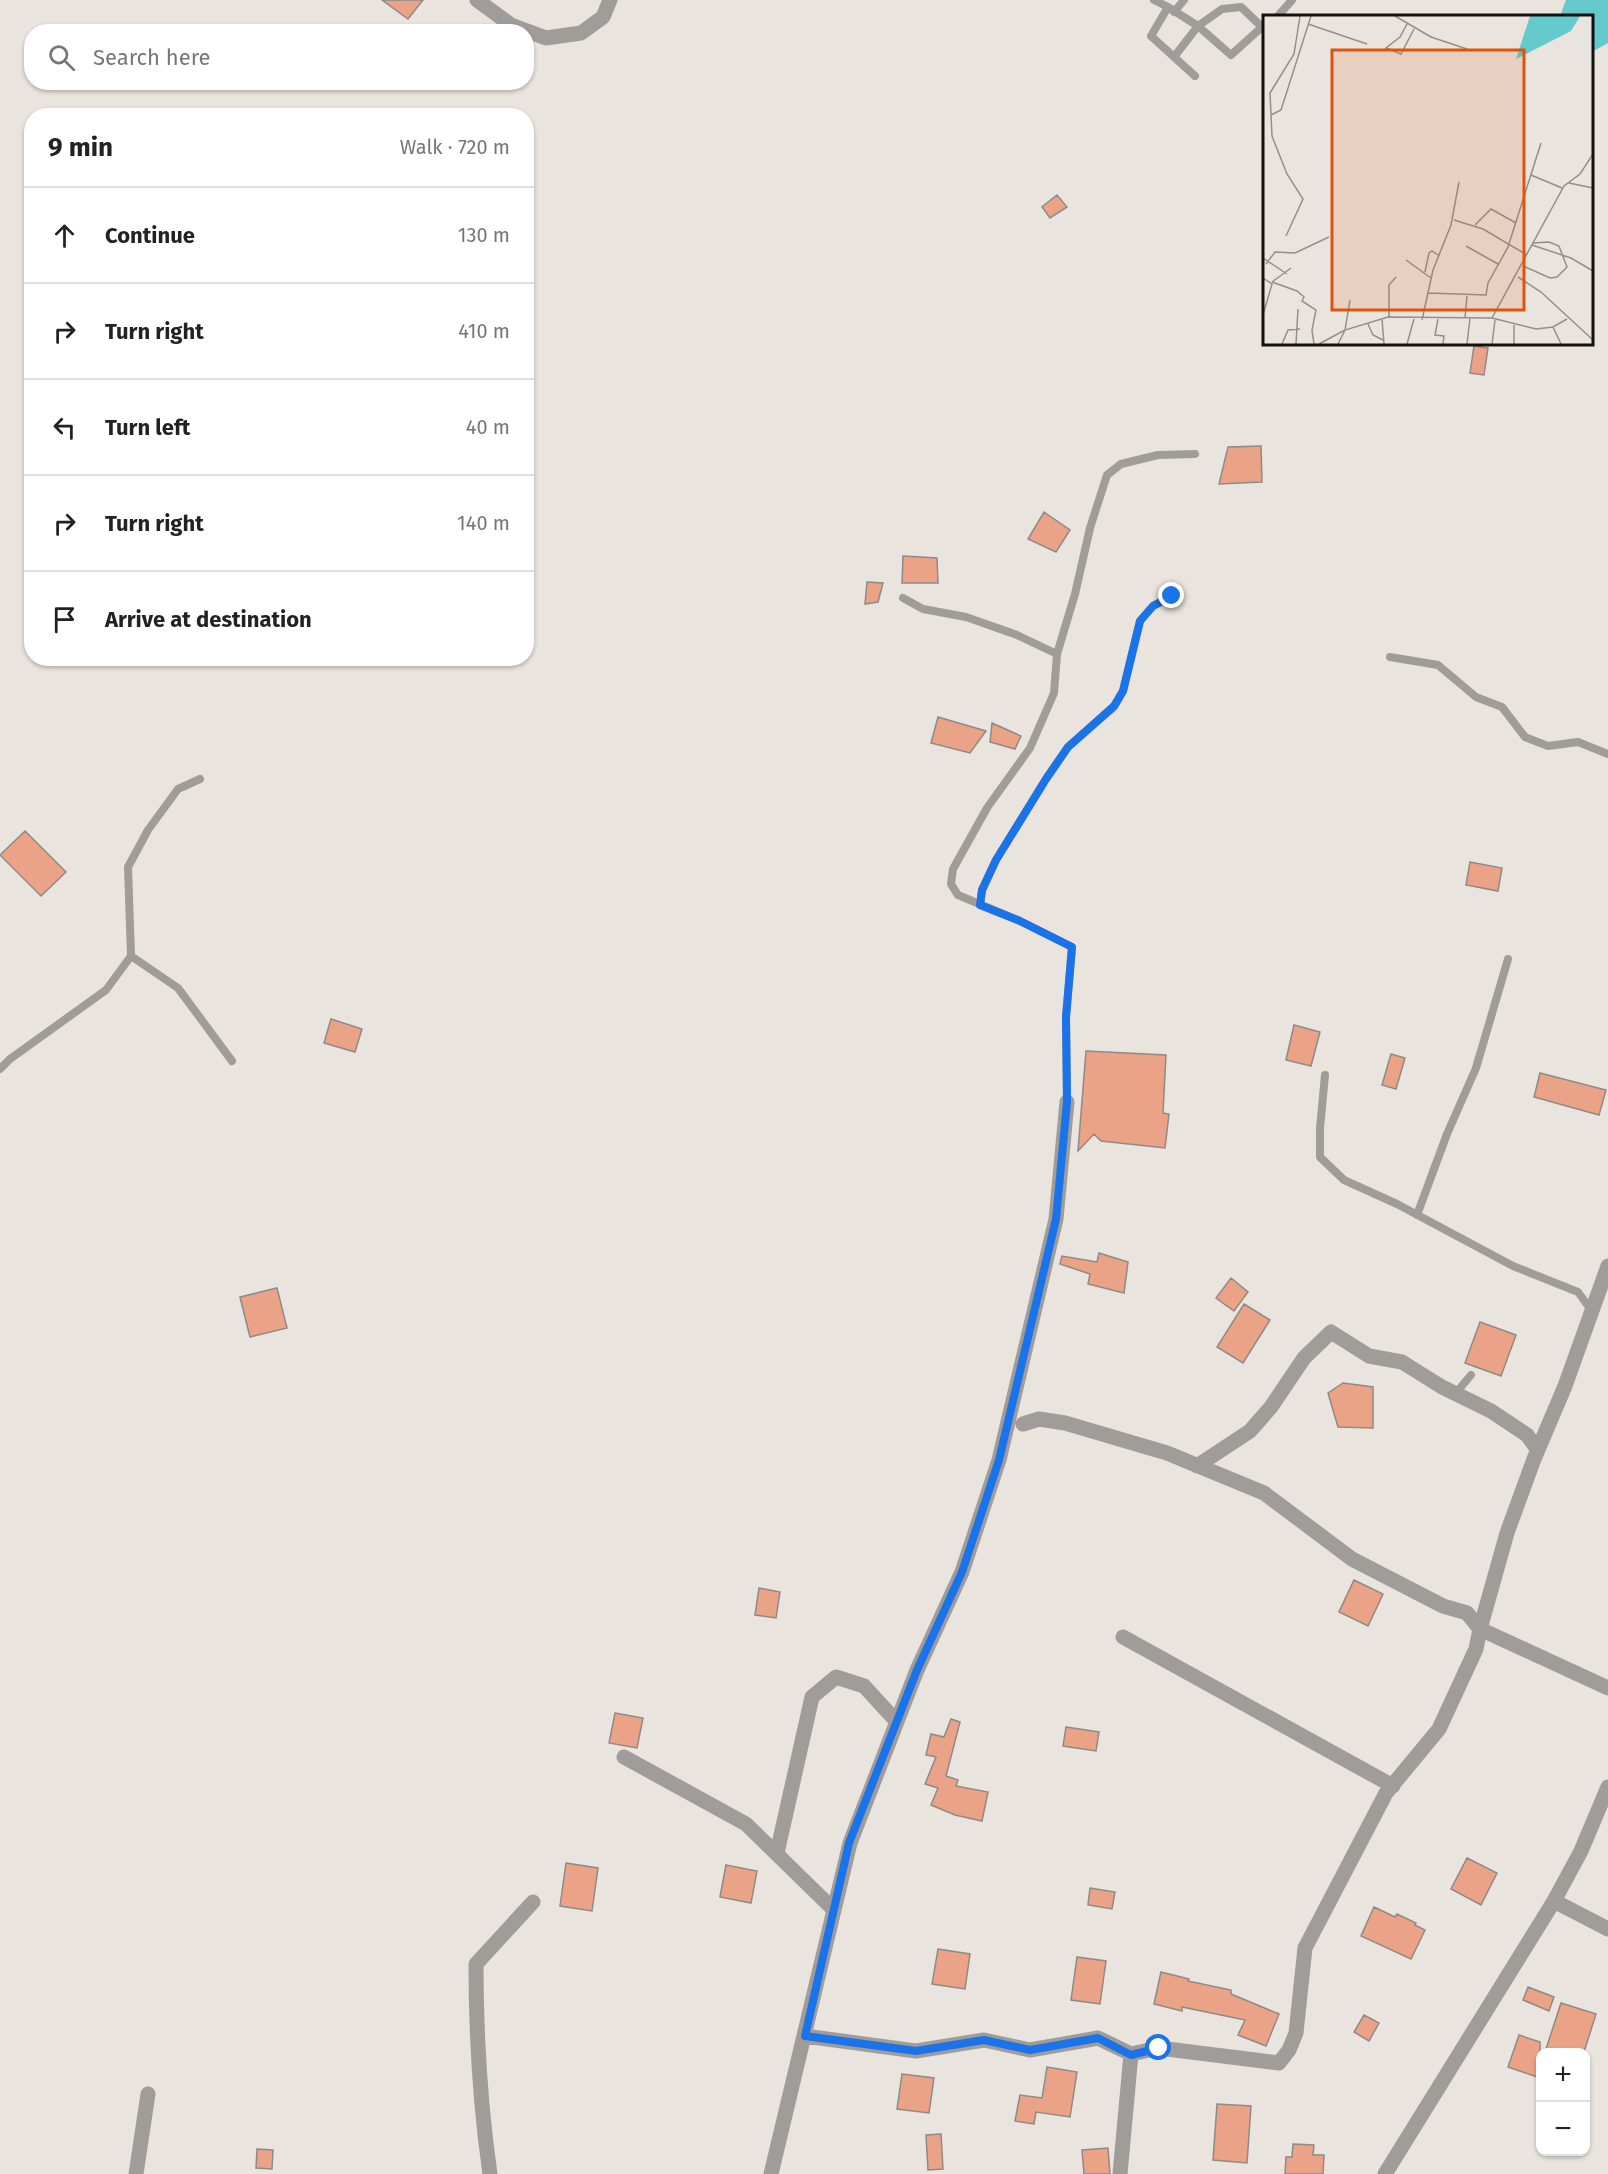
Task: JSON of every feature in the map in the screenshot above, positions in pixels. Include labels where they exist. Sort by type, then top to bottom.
[{"type":"street","points":[[477,0],[510,24]]},
{"type":"street","points":[[534,34],[546,38],[581,33],[603,17],[610,0]]},
{"type":"street","points":[[771,2174],[849,1843],[917,1670],[962,1572],[999,1460],[1056,1219],[1067,1102]]},
{"type":"street","points":[[805,2036],[916,2051],[984,2040],[1030,2050],[1098,2038],[1131,2055],[1159,2048],[1279,2063],[1289,2050],[1296,2032],[1305,1948],[1386,1793],[1439,1729],[1476,1649],[1507,1533],[1565,1386],[1608,1266]]},
{"type":"street","points":[[1197,1466],[1250,1431],[1271,1407],[1304,1358],[1330,1332],[1369,1356],[1402,1362],[1455,1394],[1491,1411],[1527,1435],[1538,1450]]},
{"type":"street","points":[[1023,1424],[1039,1419],[1065,1423],[1167,1453],[1264,1493],[1352,1559],[1443,1606],[1467,1613],[1480,1629],[1608,1688]]},
{"type":"street","points":[[1123,1637],[1392,1786]]},
{"type":"street","points":[[777,1853],[812,1697],[836,1677],[864,1686],[897,1722]]},
{"type":"street","points":[[624,1757],[747,1824],[834,1910]]},
{"type":"street","points":[[1384,2174],[1554,1901],[1604,1808],[1608,1787]]},
{"type":"street","points":[[1554,1901],[1608,1929]]},
{"type":"street","points":[[490,2174],[484,2133],[476,2037],[476,1964],[534,1902]]},
{"type":"street","points":[[1120,2174],[1131,2055]]},
{"type":"street","points":[[136,2174],[148,2094]]},
{"type":"lane","points":[[1154,0],[1198,26],[1231,55],[1263,26],[1241,7],[1228,0]]},
{"type":"lane","points":[[1184,0],[1171,10],[1151,36],[1195,76]]},
{"type":"lane","points":[[1279,15],[1293,0]]},
{"type":"lane","points":[[1174,57],[1198,26],[1222,9],[1241,7]]},
{"type":"lane","points":[[1067,1102],[1066,1017],[1072,947],[1020,921],[958,895],[951,884],[953,869],[987,808],[1030,748],[1054,693],[1057,654],[1075,594],[1090,528],[1107,475],[1121,464],[1158,455],[1195,454]]},
{"type":"lane","points":[[980,905],[982,890],[996,860],[1046,779],[1068,747],[1114,706],[1123,691],[1140,621],[1153,606],[1172,596]]},
{"type":"lane","points":[[903,598],[923,609],[966,617],[1017,635],[1057,654]]},
{"type":"lane","points":[[1390,657],[1438,665],[1476,697],[1502,707],[1525,737],[1548,746],[1578,742],[1608,754]]},
{"type":"lane","points":[[0,1069],[10,1059],[106,990],[130,956],[128,867],[148,830],[178,789],[200,779]]},
{"type":"lane","points":[[130,956],[178,988],[232,1061]]},
{"type":"lane","points":[[1416,1215],[1447,1134],[1476,1068],[1508,959]]},
{"type":"lane","points":[[1325,1075],[1320,1157],[1344,1180],[1514,1266],[1578,1293],[1592,1311]]},
{"type":"lane","points":[[1455,1394],[1471,1375]]},
{"type":"water","points":[[1566,0],[1608,0],[1608,43],[1593,51],[1593,15],[1560,15]]},
{"type":"building","points":[[382,0],[423,0],[408,19]]},
{"type":"building","points":[[1057,195],[1067,207],[1050,218],[1042,207]]},
{"type":"building","points":[[1474,346],[1488,348],[1484,375],[1470,373]]},
{"type":"building","points":[[1261,446],[1262,482],[1219,484],[1228,447]]},
{"type":"building","points":[[1044,512],[1070,530],[1056,552],[1028,539]]},
{"type":"building","points":[[903,556],[937,558],[938,583],[902,583]]},
{"type":"building","points":[[867,582],[883,583],[878,602],[865,604]]},
{"type":"building","points":[[938,717],[986,731],[970,753],[931,743]]},
{"type":"building","points":[[992,723],[1021,736],[1015,749],[990,742]]},
{"type":"building","points":[[25,831],[66,872],[41,896],[0,855]]},
{"type":"building","points":[[1470,862],[1502,868],[1498,891],[1466,885]]},
{"type":"building","points":[[331,1019],[362,1029],[355,1052],[324,1043]]},
{"type":"building","points":[[1294,1025],[1320,1032],[1311,1066],[1286,1060]]},
{"type":"building","points":[[1086,1051],[1166,1055],[1163,1113],[1169,1114],[1165,1148],[1101,1141],[1094,1134],[1078,1151]]},
{"type":"building","points":[[1391,1054],[1405,1058],[1396,1089],[1382,1085]]},
{"type":"building","points":[[1540,1073],[1606,1090],[1599,1115],[1534,1097]]},
{"type":"building","points":[[1099,1253],[1128,1262],[1124,1293],[1088,1284],[1090,1274],[1060,1264],[1062,1256],[1097,1262]]},
{"type":"building","points":[[1231,1278],[1248,1292],[1234,1311],[1216,1298]]},
{"type":"building","points":[[277,1288],[287,1328],[250,1337],[240,1297]]},
{"type":"building","points":[[1244,1304],[1270,1320],[1243,1363],[1217,1347]]},
{"type":"building","points":[[1480,1322],[1516,1335],[1501,1376],[1465,1363]]},
{"type":"building","points":[[1343,1383],[1373,1387],[1373,1428],[1338,1427],[1328,1393]]},
{"type":"building","points":[[1354,1580],[1383,1594],[1368,1626],[1339,1612]]},
{"type":"building","points":[[759,1588],[780,1592],[776,1618],[755,1615]]},
{"type":"building","points":[[615,1713],[643,1718],[637,1748],[609,1743]]},
{"type":"building","points":[[951,1719],[960,1722],[946,1776],[958,1780],[956,1786],[988,1792],[982,1821],[955,1815],[931,1805],[938,1788],[925,1784],[936,1757],[926,1755],[931,1734],[944,1737]]},
{"type":"building","points":[[1066,1727],[1099,1732],[1096,1751],[1063,1746]]},
{"type":"building","points":[[1467,1858],[1497,1873],[1481,1905],[1451,1889]]},
{"type":"building","points":[[566,1863],[598,1868],[592,1911],[560,1906]]},
{"type":"building","points":[[726,1865],[757,1871],[751,1903],[720,1897]]},
{"type":"building","points":[[1090,1888],[1115,1892],[1112,1909],[1088,1905]]},
{"type":"building","points":[[1374,1907],[1395,1917],[1397,1914],[1425,1930],[1411,1959],[1361,1936]]},
{"type":"building","points":[[938,1949],[970,1954],[965,1989],[932,1984]]},
{"type":"building","points":[[1077,1957],[1106,1961],[1100,2004],[1071,2000]]},
{"type":"building","points":[[1161,1972],[1189,1979],[1188,1981],[1231,1990],[1231,1994],[1279,2014],[1266,2046],[1238,2035],[1245,2020],[1182,2007],[1182,2011],[1154,2004]]},
{"type":"building","points":[[1528,1987],[1554,1997],[1549,2011],[1523,2000]]},
{"type":"building","points":[[1561,2003],[1596,2014],[1585,2048],[1546,2048]]},
{"type":"building","points":[[1364,2015],[1379,2023],[1369,2041],[1354,2032]]},
{"type":"building","points":[[1519,2035],[1540,2042],[1540,2048],[1536,2048],[1536,2077],[1508,2067]]},
{"type":"building","points":[[1047,2067],[1077,2072],[1070,2117],[1036,2112],[1034,2124],[1015,2121],[1020,2095],[1042,2098]]},
{"type":"building","points":[[902,2074],[934,2078],[929,2113],[897,2109]]},
{"type":"building","points":[[1217,2104],[1251,2106],[1247,2163],[1213,2160]]},
{"type":"building","points":[[941,2134],[943,2169],[928,2170],[926,2135]]},
{"type":"building","points":[[1293,2144],[1314,2145],[1313,2155],[1324,2155],[1323,2174],[1285,2174],[1286,2157],[1292,2157]]},
{"type":"building","points":[[1108,2148],[1110,2174],[1084,2174],[1082,2150]]},
{"type":"building","points":[[257,2149],[273,2150],[272,2169],[256,2168]]},
{"type":"route","points":[[1159,2048],[1131,2055],[1098,2038],[1030,2050],[984,2040],[916,2051],[805,2036],[849,1843],[917,1670],[962,1572],[999,1460],[1056,1219],[1067,1102],[1066,1017],[1072,947],[1020,921],[980,905],[982,890],[996,860],[1068,747],[1114,706],[1123,691],[1134,637],[1140,621],[1153,606],[1172,596]]}]
